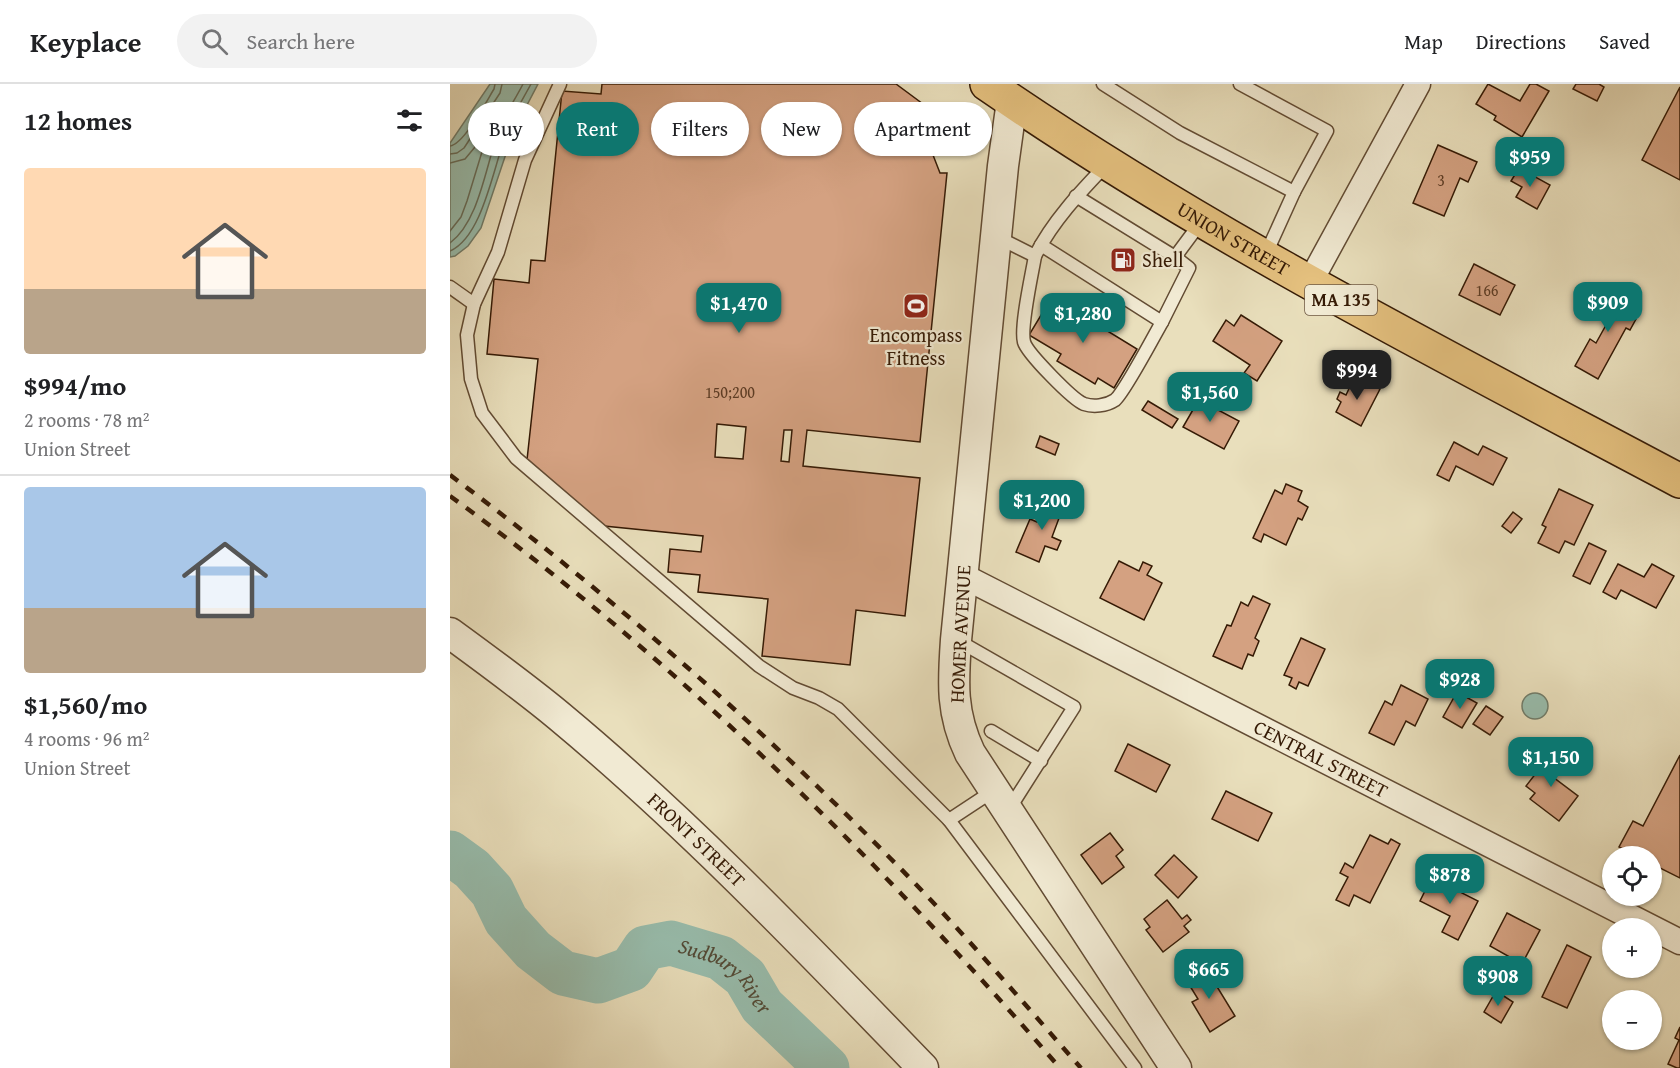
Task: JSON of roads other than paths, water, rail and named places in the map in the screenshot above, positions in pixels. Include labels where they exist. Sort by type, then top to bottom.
[{"type":"main road","name":"UNION STREET","points":[[999,93],[1108,163],[1264,257],[1680,481]]},
{"type":"street","points":[[1310,282],[1418,84]]},
{"type":"street","name":"HOMER AVENUE","points":[[999,93],[996,236],[956,640],[953,694],[958,724],[970,753],[1000,802],[1176,1068]]},
{"type":"street","name":"CENTRAL STREET","points":[[963,576],[1680,942]]},
{"type":"street","name":"FRONT STREET","points":[[450,633],[559,716],[677,822],[923,1068]]},
{"type":"lane","points":[[560,84],[525,160],[498,252],[474,304],[467,335],[471,379],[482,413],[516,458],[759,666],[793,688],[819,698],[838,709],[949,820],[1135,1068]]},
{"type":"lane","points":[[1103,84],[1180,133],[1293,192]]},
{"type":"lane","points":[[1240,84],[1327,131],[1293,192],[1264,257]]},
{"type":"lane","points":[[1076,196],[1175,257],[1188,268],[1162,322],[1117,398],[1092,406],[1080,402],[1041,365],[1024,343],[1024,331],[1038,251],[1076,196],[1108,163]]},
{"type":"lane","points":[[1175,257],[1202,221]]},
{"type":"lane","points":[[996,236],[1038,251],[1162,322]]},
{"type":"lane","points":[[450,287],[474,304]]},
{"type":"lane","points":[[949,820],[1000,802],[1041,761],[1074,707],[956,640]]},
{"type":"lane","points":[[991,731],[1041,761]]},
{"type":"water","points":[[490,84],[538,84],[529,102],[478,102]]},
{"type":"water","points":[[468,116],[468,156],[505,156],[481,228],[468,246],[450,257],[450,143]]},
{"type":"water","points":[[1535,693],[1544,697],[1548,706],[1544,715],[1535,719],[1526,715],[1522,706],[1526,697]]},
{"type":"waterway","name":"Sudbury River","points":[[450,853],[472,869],[492,891],[506,920],[533,950],[563,973],[598,981],[631,969],[645,948],[671,943],[721,958],[745,977],[762,1006],[827,1068]]},
{"type":"railway","points":[[450,475],[568,566],[682,662],[792,762],[922,891],[1081,1068]]},
{"type":"railway","points":[[450,496],[534,559],[615,625],[771,764],[919,913],[1060,1068]]},
{"type":"place","name":"Shell","points":[[1123,260]]},
{"type":"place","name":"Encompass Fitness","points":[[916,306]]}]
